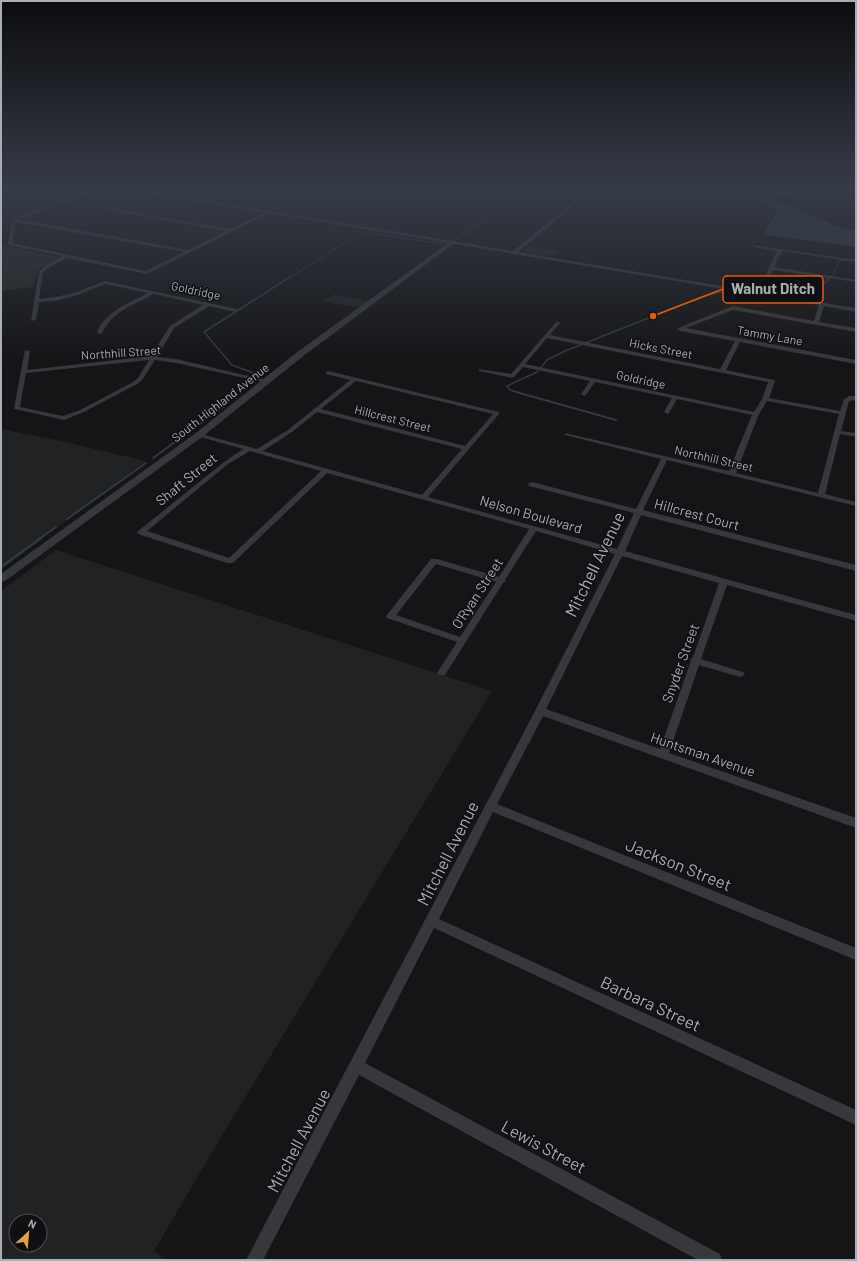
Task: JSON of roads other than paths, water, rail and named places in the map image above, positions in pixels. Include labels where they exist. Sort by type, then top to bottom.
[{"type":"street","points":[[19,246],[147,273],[201,246]]},
{"type":"street","points":[[155,246],[189,252]]},
{"type":"street","name":"South Highland Avenue","points":[[1,579],[199,435],[299,355],[447,246]]},
{"type":"street","points":[[474,246],[856,310]]},
{"type":"street","points":[[514,253],[523,246]]},
{"type":"street","points":[[754,246],[856,261]]},
{"type":"street","points":[[758,294],[780,250]]},
{"type":"street","points":[[33,320],[41,272],[49,265],[67,256]]},
{"type":"street","points":[[771,268],[856,281]]},
{"type":"street","name":"Goldridge","points":[[36,301],[55,299],[76,294],[105,282],[235,310]]},
{"type":"street","points":[[100,332],[104,322],[111,315],[154,292]]},
{"type":"street","points":[[27,351],[17,408],[64,418],[88,408],[135,384],[154,358],[172,328],[184,318],[208,304]]},
{"type":"street","points":[[822,305],[816,323],[856,330]]},
{"type":"street","name":"Tammy Lane","points":[[816,323],[732,308],[680,329],[856,362]]},
{"type":"street","points":[[482,370],[512,376],[557,324]]},
{"type":"street","name":"Hicks Street","points":[[547,336],[772,381],[765,399]]},
{"type":"street","points":[[722,371],[738,341]]},
{"type":"street","name":"Northhill Street","points":[[23,372],[154,358],[176,360],[266,382]]},
{"type":"street","name":"Goldridge","points":[[522,365],[756,414]]},
{"type":"street","points":[[328,373],[497,413],[424,497]]},
{"type":"street","points":[[258,451],[290,431],[355,379]]},
{"type":"street","points":[[584,394],[594,380]]},
{"type":"street","points":[[821,495],[846,400],[851,397],[856,398]]},
{"type":"street","points":[[667,412],[675,398]]},
{"type":"street","points":[[732,473],[756,414],[765,399],[842,413]]},
{"type":"street","name":"Hillcrest Street","points":[[316,410],[466,448]]},
{"type":"street","points":[[838,432],[856,436]]},
{"type":"street","name":"Northhill Street","points":[[567,434],[856,504]]},
{"type":"street","name":"Nelson Boulevard","points":[[199,435],[856,618]]},
{"type":"street","name":"Shaft Street","points":[[249,449],[226,463],[141,532],[230,561],[326,470]]},
{"type":"street","name":"Mitchell Avenue","points":[[257,1259],[540,711],[620,552],[665,458]]},
{"type":"street","name":"Hillcrest Court","points":[[532,484],[856,568]]},
{"type":"street","name":"O'Ryan Street","points":[[442,673],[502,581],[534,528]]},
{"type":"street","points":[[462,641],[390,616],[434,561],[502,581]]},
{"type":"street","name":"Snyder Street","points":[[663,755],[724,581]]},
{"type":"street","points":[[696,660],[740,674]]},
{"type":"street","name":"Huntsman Avenue","points":[[540,711],[856,823]]},
{"type":"street","name":"Jackson Street","points":[[490,806],[856,954]]},
{"type":"street","name":"Barbara Street","points":[[431,921],[856,1118]]},
{"type":"street","name":"Lewis Street","points":[[356,1066],[714,1260]]},
{"type":"waterway","points":[[289,278],[340,246]]},
{"type":"waterway","points":[[830,278],[836,270],[839,261],[856,259]]},
{"type":"waterway","points":[[773,278],[779,276],[790,278]]},
{"type":"waterway","points":[[259,375],[232,365],[204,332],[290,277]]},
{"type":"waterway","points":[[520,393],[510,390],[507,386],[537,372],[547,360],[565,351],[704,296],[721,292],[760,297],[766,291],[773,277],[775,277]]},
{"type":"waterway","points":[[783,277],[790,278]]},
{"type":"waterway","points":[[790,278],[825,283],[830,277]]},
{"type":"waterway","points":[[516,392],[616,420]]},
{"type":"waterway","points":[[153,458],[223,407]]},
{"type":"waterway","points":[[67,519],[146,463]]},
{"type":"waterway","points":[[39,539],[56,527]]},
{"type":"waterway","points":[[1,567],[41,538]]},
{"type":"place","name":"Walnut Ditch","points":[[653,316]]}]
